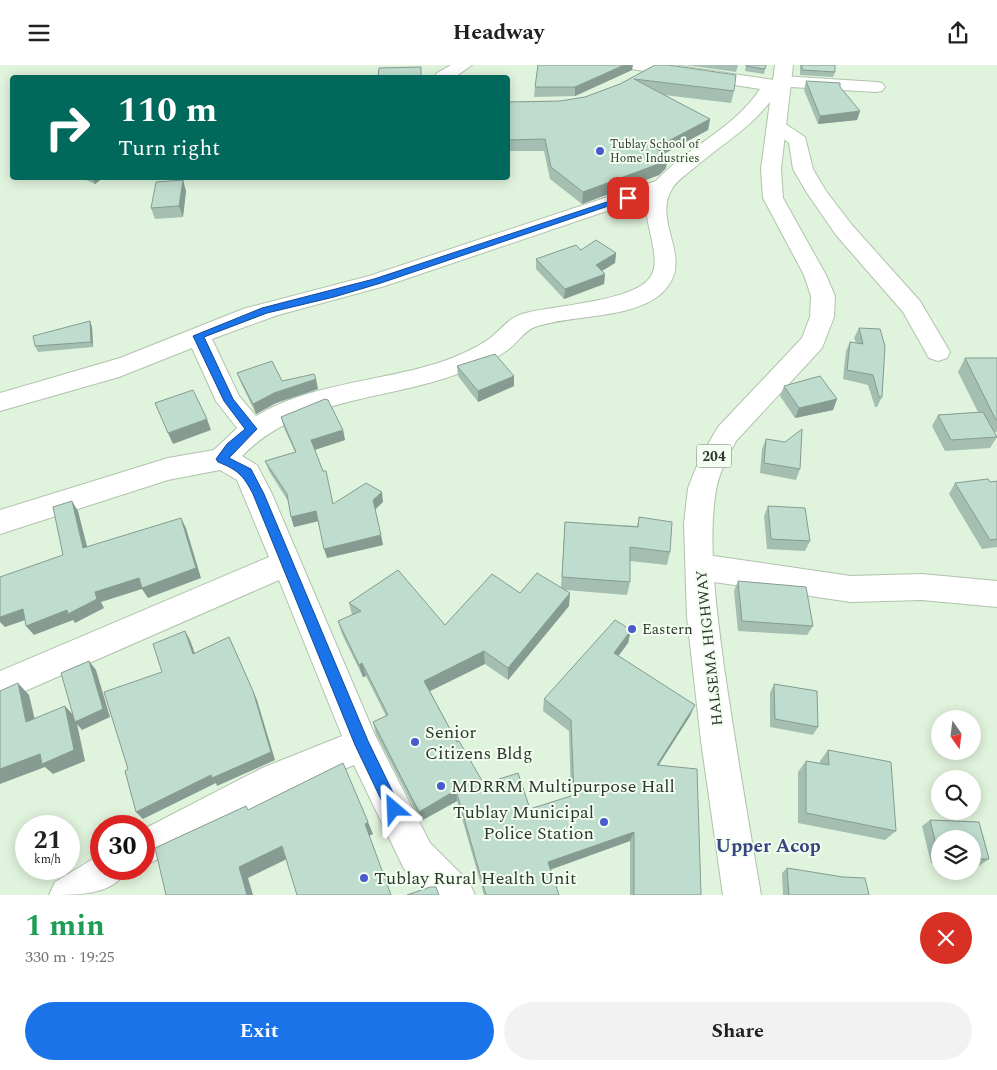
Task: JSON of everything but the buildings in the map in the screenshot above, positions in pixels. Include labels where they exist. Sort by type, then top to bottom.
[{"type":"main road","points":[[446,75],[463,65]]},
{"type":"main road","points":[[640,71],[876,87]]},
{"type":"main road","points":[[222,459],[231,447],[252,429],[268,420],[311,403],[410,380],[478,357],[500,343],[526,321],[600,307],[635,297],[651,289],[665,273],[667,262],[657,230],[656,216],[656,201],[662,187],[690,160],[740,124],[780,80]]},
{"type":"main road","name":"HALSEMA HIGHWAY","points":[[742,895],[704,627],[698,523],[702,487],[713,458],[727,434],[813,342],[822,317],[823,295],[815,275],[773,199],[771,169],[777,127],[780,80]]},
{"type":"main road","points":[[777,127],[798,141],[803,169],[817,193],[844,230],[912,307],[938,352]]},
{"type":"main road","points":[[0,401],[36,393],[146,358],[265,310],[334,294],[377,281],[662,187]]},
{"type":"main road","points":[[198,336],[229,401],[252,429]]},
{"type":"main road","points":[[0,522],[168,469],[222,459],[234,464],[247,473],[258,494],[362,745],[417,856],[456,895]]},
{"type":"main road","points":[[0,687],[286,563]]},
{"type":"main road","points":[[700,567],[851,589],[922,587],[997,594]]},
{"type":"main road","points":[[155,842],[274,780],[362,745]]},
{"type":"main road","points":[[68,895],[92,880]]},
{"type":"place","name":"Tublay School of Home Industries","points":[[600,151]]},
{"type":"place","name":"Eastern","points":[[632,629]]},
{"type":"place","name":"Senior Citizens Bldg","points":[[415,742]]},
{"type":"place","name":"MDRRM Multipurpose Hall","points":[[441,786]]},
{"type":"place","name":"Tublay Municipal Police Station","points":[[604,822]]},
{"type":"place","name":"Tublay Rural Health Unit","points":[[364,878]]},
{"type":"district","name":"Upper Acop","points":[[768,845]]},
{"type":"route","points":[[394,809],[362,745],[258,494],[247,473],[234,464],[222,459],[231,447],[252,429],[229,401],[198,336],[265,310],[334,294],[429,265],[628,198]]}]
